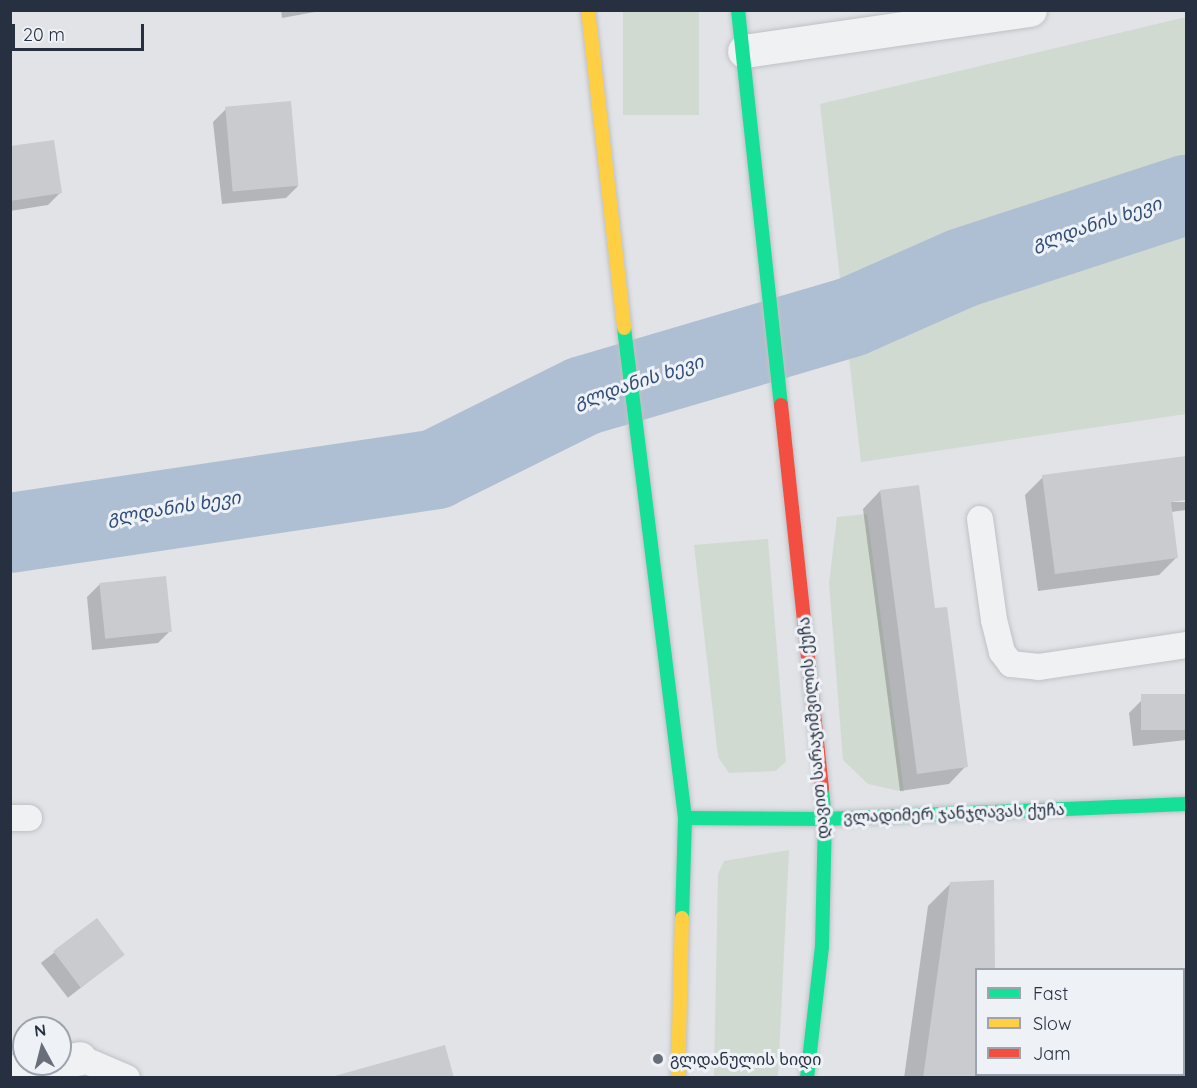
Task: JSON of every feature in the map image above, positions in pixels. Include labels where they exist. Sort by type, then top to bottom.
[{"type":"main road","points":[[588,10],[605,129],[648,539],[685,818],[678,1077]]},
{"type":"main road","points":[[738,10],[744,51]]},
{"type":"main road","name":"დავით სარაჯიშვილის ქუჩა","points":[[744,51],[748,112],[825,819],[822,947],[807,1077]]},
{"type":"main road","name":"ვლადიმერ ჯანჯღავას ქუჩა","points":[[685,818],[825,819],[1186,804]]},
{"type":"street","points":[[744,51],[1029,10]]},
{"type":"lane","points":[[980,519],[994,620],[1002,652],[1011,664],[1039,667],[1186,645]]},
{"type":"lane","points":[[72,1063],[127,1077]]},
{"type":"shaded area","points":[[623,11],[699,11],[699,115],[623,115]]},
{"type":"shaded area","points":[[1186,17],[1186,414],[861,462],[820,104]]},
{"type":"shaded area","points":[[867,514],[904,792],[868,784],[843,760],[829,583],[837,517]]},
{"type":"shaded area","points":[[768,539],[786,762],[775,771],[729,773],[718,757],[694,545]]},
{"type":"shaded area","points":[[789,850],[778,1077],[714,1077],[718,874],[724,861]]},
{"type":"building","points":[[291,101],[298,186],[233,191],[225,107]]},
{"type":"building","points":[[54,140],[62,193],[10,201],[10,146]]},
{"type":"building","points":[[1186,456],[1186,500],[1171,502],[1178,558],[1055,574],[1042,475]]},
{"type":"building","points":[[919,485],[935,608],[947,607],[968,767],[917,774],[880,490]]},
{"type":"building","points":[[166,576],[172,632],[105,639],[99,583]]},
{"type":"building","points":[[1141,694],[1186,694],[1186,730],[1141,730]]},
{"type":"building","points":[[994,880],[995,968],[975,968],[975,1076],[996,1078],[923,1078],[950,882]]},
{"type":"building","points":[[97,918],[125,955],[81,988],[53,951]]},
{"type":"building","points":[[1185,971],[1186,971],[1185,1058]]},
{"type":"building","points":[[445,1045],[454,1078],[331,1078],[331,1077]]},
{"type":"waterway","name":"გლდანის ხევი","points":[[10,533],[436,469],[583,396],[851,317],[962,268],[1186,195]]},
{"type":"traffic: fast","points":[[738,10],[781,405]]},
{"type":"traffic: fast","points":[[624,328],[685,818],[682,918]]},
{"type":"traffic: fast","points":[[807,1078],[822,947],[825,819],[822,789]]},
{"type":"traffic: fast","points":[[685,818],[825,819],[1186,804]]},
{"type":"traffic: slow","points":[[588,10],[624,328]]},
{"type":"traffic: slow","points":[[678,1078],[682,918]]},
{"type":"traffic: jam","points":[[781,405],[822,789]]},
{"type":"place","name":"გლდანულის ხიდი","points":[[658,1059]]}]
